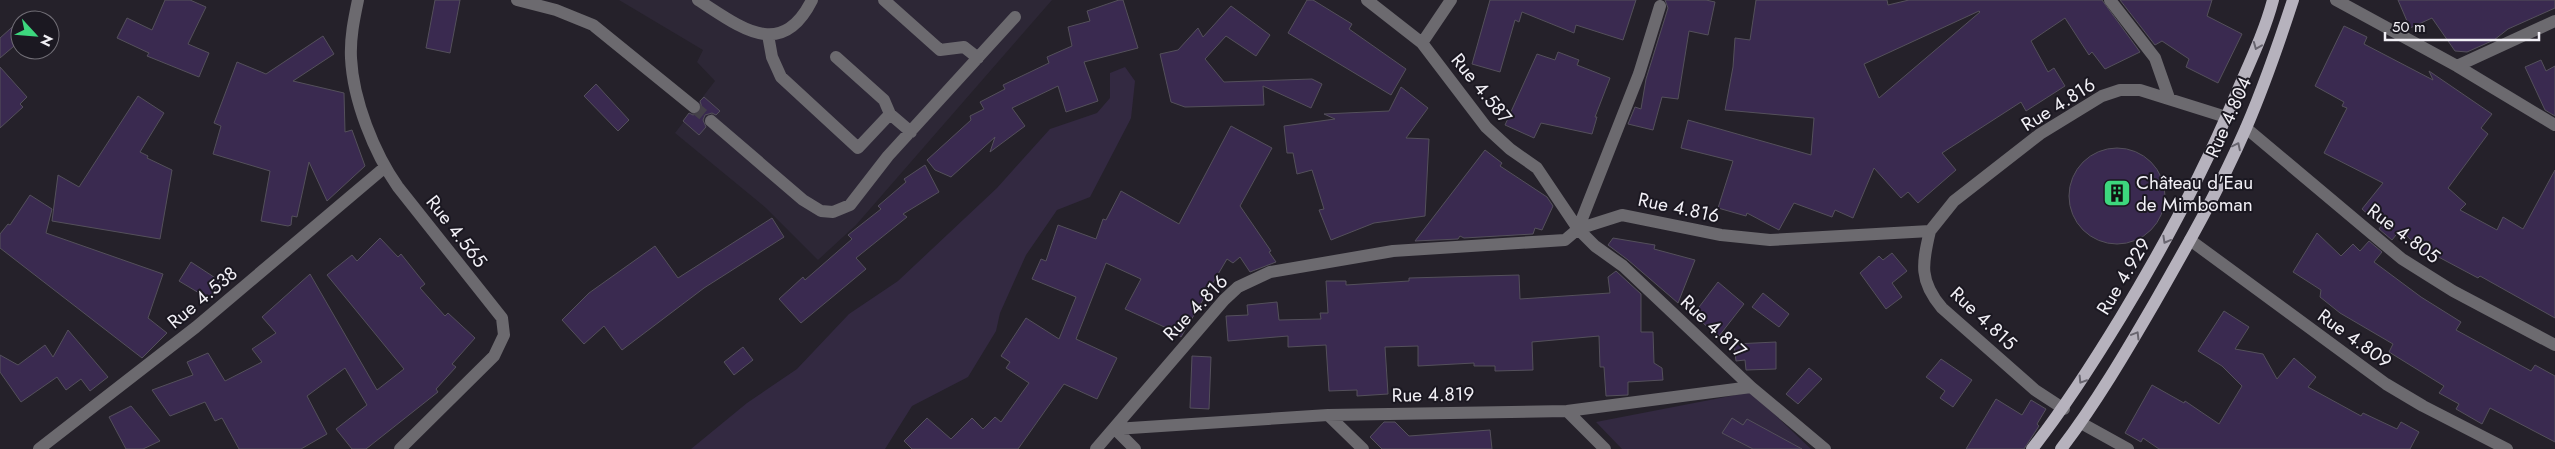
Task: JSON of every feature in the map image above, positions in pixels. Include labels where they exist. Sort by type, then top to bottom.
[{"type":"main road","name":"Rue 4.929","points":[[2032,449],[2064,409],[2156,259],[2193,190],[2226,118],[2274,0]]},
{"type":"main road","name":"Rue 4.804","points":[[2061,449],[2081,423],[2136,335],[2190,240],[2246,128],[2273,60],[2293,0]]},
{"type":"street","name":"Rue 4.565","points":[[358,0],[352,29],[351,59],[368,133],[384,168],[502,318],[504,335],[494,356],[400,449]]},
{"type":"street","points":[[517,0],[556,10],[593,25],[694,107]]},
{"type":"street","points":[[698,0],[746,30],[768,35],[789,29],[803,17],[812,0]]},
{"type":"street","points":[[884,0],[940,50],[964,47],[978,58]]},
{"type":"street","name":"Rue 4.587","points":[[1367,0],[1422,44],[1486,127],[1510,149],[1537,168],[1578,229]]},
{"type":"street","points":[[1422,44],[1451,0]]},
{"type":"street","points":[[2110,0],[2155,58],[2169,98]]},
{"type":"street","points":[[2336,0],[2457,66],[2555,125]]},
{"type":"street","points":[[1578,229],[1639,74],[1660,6]]},
{"type":"street","points":[[711,120],[803,200],[821,211],[833,212],[850,205],[911,132],[1015,17]]},
{"type":"street","points":[[2457,66],[2555,22]]},
{"type":"street","points":[[768,35],[772,57],[781,77],[858,148],[890,114]]},
{"type":"street","points":[[836,57],[884,100],[890,114],[911,132]]},
{"type":"street","name":"Rue 4.816","points":[[1096,449],[1224,300],[1238,287],[1270,272],[1392,252],[1565,240],[1578,229],[1622,215],[1721,235],[1770,240],[1930,231],[1954,201],[2040,134],[2102,96],[2120,90],[2140,90],[2226,118]]},
{"type":"street","name":"Rue 4.805","points":[[2246,128],[2402,259],[2453,291],[2555,345]]},
{"type":"street","name":"Rue 4.538","points":[[39,449],[196,327],[384,168]]},
{"type":"street","name":"Rue 4.817","points":[[1578,229],[1595,246],[1623,266],[1751,386],[1824,449]]},
{"type":"street","name":"Rue 4.815","points":[[1930,231],[1924,256],[1924,275],[1930,293],[1942,308],[2035,390],[2064,409]]},
{"type":"street","name":"Rue 4.809","points":[[2190,240],[2386,384],[2423,406],[2508,449]]},
{"type":"street","name":"Rue 4.819","points":[[1115,429],[1328,415],[1567,411],[1751,386]]},
{"type":"street","points":[[1567,411],[1605,449]]},
{"type":"street","points":[[1328,415],[1363,449]]},
{"type":"street","points":[[2081,423],[2128,449]]},
{"type":"street","points":[[1115,429],[1135,449]]},
{"type":"shaded area","points":[[619,0],[1052,0],[856,225],[818,260],[766,208],[675,133],[715,81],[697,62],[703,50]]},
{"type":"shaded area","points":[[1125,67],[1135,81],[1131,118],[1128,124],[1090,197],[1057,210],[1026,255],[1000,313],[996,331],[968,377],[912,406],[885,449],[691,449],[747,403],[797,369],[849,314],[898,281],[997,188],[1050,129],[1097,113],[1110,98],[1110,73]]},
{"type":"shaded area","points":[[1751,392],[1811,449],[1622,449],[1596,422]]},
{"type":"building","points":[[165,0],[190,0],[206,7],[188,44],[209,53],[199,77],[147,56],[149,53],[117,38],[127,18],[152,30]]},
{"type":"building","points":[[435,0],[460,0],[450,53],[426,48]]},
{"type":"building","points":[[1123,0],[1138,48],[1084,62],[1098,101],[1066,112],[1058,86],[1012,108],[1025,126],[990,152],[995,137],[951,177],[935,170],[927,160],[971,120],[970,116],[984,109],[980,102],[1005,89],[1003,85],[1049,63],[1047,57],[1072,46],[1068,27],[1090,21],[1087,11]]},
{"type":"building","points":[[1307,0],[1313,0],[1352,24],[1349,29],[1406,69],[1391,95],[1288,33]]},
{"type":"building","points":[[1490,0],[1636,0],[1623,40],[1576,25],[1574,33],[1522,12],[1519,22],[1515,20],[1500,72],[1472,64]]},
{"type":"building","points":[[1665,0],[1706,0],[1715,2],[1708,35],[1689,31],[1678,99],[1662,97],[1653,130],[1628,124],[1635,107],[1641,109],[1646,79],[1668,8]]},
{"type":"building","points":[[1756,0],[1887,0],[1888,5],[1909,0],[2102,0],[2140,52],[2105,69],[2092,52],[2089,55],[2065,18],[2031,41],[2048,72],[2054,68],[2065,86],[2026,111],[2021,102],[1942,153],[1956,170],[1918,203],[1908,192],[1901,198],[1874,168],[1853,218],[1835,210],[1832,217],[1794,203],[1779,230],[1747,213],[1746,216],[1718,208],[1733,161],[1681,148],[1688,120],[1811,155],[1814,118],[1725,110],[1733,67],[1735,38],[1750,40]],"holes":[[[1980,12],[1879,98],[1864,64]]]},
{"type":"building","points":[[2120,0],[2212,0],[2207,16],[2242,34],[2218,83],[2186,67],[2189,59],[2162,41],[2155,45]]},
{"type":"building","points":[[2398,0],[2555,0],[2555,8],[2508,29],[2494,40],[2467,52],[2455,51],[2432,18],[2410,28]]},
{"type":"building","points":[[1231,6],[1270,35],[1256,56],[1226,36],[1205,59],[1224,82],[1312,79],[1322,84],[1311,108],[1263,86],[1264,105],[1185,107],[1171,102],[1160,54],[1178,50],[1198,28],[1203,37]]},
{"type":"building","points":[[2344,26],[2367,37],[2364,44],[2433,80],[2429,71],[2492,114],[2481,128],[2488,134],[2448,188],[2466,204],[2460,210],[2497,230],[2503,217],[2523,229],[2555,170],[2555,318],[2480,276],[2478,278],[2431,253],[2428,255],[2400,230],[2392,240],[2379,229],[2381,226],[2362,209],[2383,183],[2324,153],[2347,108],[2342,106],[2344,102],[2315,86]]},
{"type":"building","points":[[10,29],[10,50],[0,58],[0,38]]},
{"type":"building","points":[[323,36],[334,54],[293,81],[344,93],[345,132],[352,130],[365,166],[327,201],[309,162],[297,217],[292,216],[291,225],[261,221],[270,171],[213,154],[221,126],[214,123],[237,62],[266,74]]},
{"type":"building","points":[[1558,52],[1579,60],[1577,65],[1610,78],[1595,117],[1597,117],[1592,134],[1541,123],[1534,138],[1505,125],[1537,54],[1555,60]]},
{"type":"building","points":[[2541,60],[2546,71],[2555,66],[2555,116],[2545,110],[2525,67]]},
{"type":"building","points":[[0,67],[27,97],[20,104],[23,107],[0,128]]},
{"type":"building","points":[[596,84],[629,120],[618,131],[584,96]]},
{"type":"building","points":[[1401,87],[1428,108],[1406,138],[1429,139],[1425,216],[1374,223],[1331,240],[1319,210],[1324,209],[1312,170],[1297,174],[1293,153],[1287,153],[1284,126],[1335,119],[1324,114],[1389,111]]},
{"type":"building","points":[[138,96],[164,113],[140,152],[148,156],[147,158],[172,170],[160,239],[52,221],[58,175],[79,187]]},
{"type":"building","points":[[704,97],[720,111],[716,115],[712,113],[705,115],[703,120],[706,127],[699,135],[683,121],[689,113],[693,115],[700,112],[702,108],[700,101]]},
{"type":"building","points":[[1231,126],[1272,148],[1240,206],[1271,251],[1269,252],[1276,262],[1250,272],[1240,257],[1233,263],[1227,259],[1181,337],[1171,330],[1125,309],[1141,279],[1106,263],[1076,339],[1117,358],[1097,399],[1064,384],[1018,449],[912,449],[904,441],[927,418],[951,439],[972,418],[983,429],[995,417],[1001,422],[1029,383],[1006,368],[1010,362],[1001,356],[1026,318],[1059,339],[1076,297],[1032,279],[1041,259],[1046,261],[1058,225],[1096,239],[1103,219],[1106,220],[1121,191],[1179,224]]},
{"type":"building","name":"Château d'Eau de Mimboman","points":[[2117,148],[2135,152],[2151,162],[2161,178],[2165,196],[2161,214],[2151,230],[2135,240],[2117,244],[2099,240],[2083,230],[2073,214],[2069,196],[2073,178],[2083,162],[2099,152]]},
{"type":"building","points":[[1485,150],[1502,163],[1500,166],[1547,197],[1553,206],[1542,230],[1535,228],[1533,234],[1464,238],[1460,236],[1458,239],[1415,241]]},
{"type":"building","points":[[925,165],[939,192],[903,214],[907,217],[856,258],[866,269],[801,323],[779,299],[803,277],[805,280],[852,239],[848,235],[881,209],[878,206],[906,182],[904,179]]},
{"type":"building","points":[[30,195],[52,209],[46,233],[163,274],[148,318],[167,333],[142,358],[0,248],[0,234],[8,224],[10,225]]},
{"type":"building","points":[[772,218],[784,237],[704,288],[622,350],[604,326],[584,344],[562,320],[589,293],[655,246],[678,278]]},
{"type":"building","points":[[2317,233],[2341,256],[2353,244],[2360,251],[2369,241],[2382,252],[2374,262],[2421,297],[2461,322],[2456,330],[2531,371],[2535,365],[2555,376],[2555,442],[2490,408],[2482,424],[2456,409],[2459,404],[2439,393],[2444,386],[2389,352],[2393,344],[2340,313],[2320,297],[2321,290],[2293,272]]},
{"type":"building","points":[[380,238],[398,257],[401,254],[425,284],[420,288],[445,316],[448,313],[475,338],[452,364],[456,367],[436,389],[438,392],[366,449],[352,449],[336,429],[367,405],[345,368],[307,396],[327,434],[301,449],[239,449],[222,418],[215,421],[205,402],[170,416],[152,390],[193,375],[187,362],[208,353],[225,381],[262,362],[252,349],[276,333],[262,317],[310,274],[377,390],[404,369],[327,275],[352,255],[357,261]]},
{"type":"building","points":[[1613,238],[1655,245],[1654,249],[1695,260],[1678,303],[1608,245]]},
{"type":"building","points":[[1892,253],[1907,271],[1892,283],[1902,297],[1886,309],[1860,273],[1879,256],[1883,260]]},
{"type":"building","points":[[191,262],[220,281],[209,299],[179,281]]},
{"type":"building","points":[[1616,271],[1641,294],[1641,332],[1653,332],[1654,363],[1662,368],[1663,380],[1628,382],[1628,395],[1606,396],[1604,367],[1600,367],[1599,336],[1532,342],[1533,370],[1495,371],[1495,366],[1474,366],[1474,363],[1418,366],[1418,346],[1385,347],[1388,394],[1357,396],[1357,390],[1329,391],[1326,345],[1288,347],[1288,336],[1228,341],[1226,316],[1248,315],[1247,305],[1277,302],[1279,320],[1321,319],[1320,313],[1328,313],[1326,281],[1346,281],[1346,285],[1409,281],[1409,278],[1519,275],[1520,299],[1610,293],[1608,277]]},
{"type":"building","points":[[1718,282],[1744,304],[1719,336],[1693,315]]},
{"type":"building","points":[[1763,293],[1789,314],[1779,327],[1752,307]]},
{"type":"building","points":[[2224,311],[2249,327],[2235,349],[2263,354],[2277,379],[2294,358],[2316,377],[2308,387],[2361,416],[2363,413],[2397,429],[2401,422],[2419,432],[2410,449],[2159,449],[2143,438],[2141,442],[2125,433],[2152,385],[2184,403],[2185,401],[2219,424],[2242,386],[2222,366],[2198,351]]},
{"type":"building","points":[[68,330],[108,377],[90,391],[81,379],[66,390],[57,377],[21,402],[0,372],[0,355],[18,365],[45,345],[53,357]]},
{"type":"building","points":[[1776,342],[1776,369],[1746,370],[1745,360],[1736,361],[1734,344]]},
{"type":"building","points":[[743,347],[753,360],[734,375],[724,362]]},
{"type":"building","points":[[1192,356],[1211,357],[1209,409],[1190,408]]},
{"type":"building","points":[[1941,359],[1972,380],[1953,407],[1940,398],[1945,391],[1926,377]]},
{"type":"building","points":[[1809,368],[1822,379],[1798,404],[1786,394]]},
{"type":"building","points":[[1996,399],[2022,415],[2031,400],[2046,409],[2037,424],[2039,426],[2024,449],[1966,449]]},
{"type":"building","points":[[131,406],[160,441],[143,449],[126,449],[109,417]]},
{"type":"building","points":[[1732,418],[1743,425],[1747,419],[1802,449],[1753,449],[1722,433]]},
{"type":"building","points":[[1384,422],[1395,422],[1409,436],[1490,430],[1492,449],[1382,449],[1370,437]]},
{"type":"tunnel","points":[[694,107],[711,121]]},
{"type":"place","name":"Château d'Eau de Mimboman","points":[[2117,193]]}]
